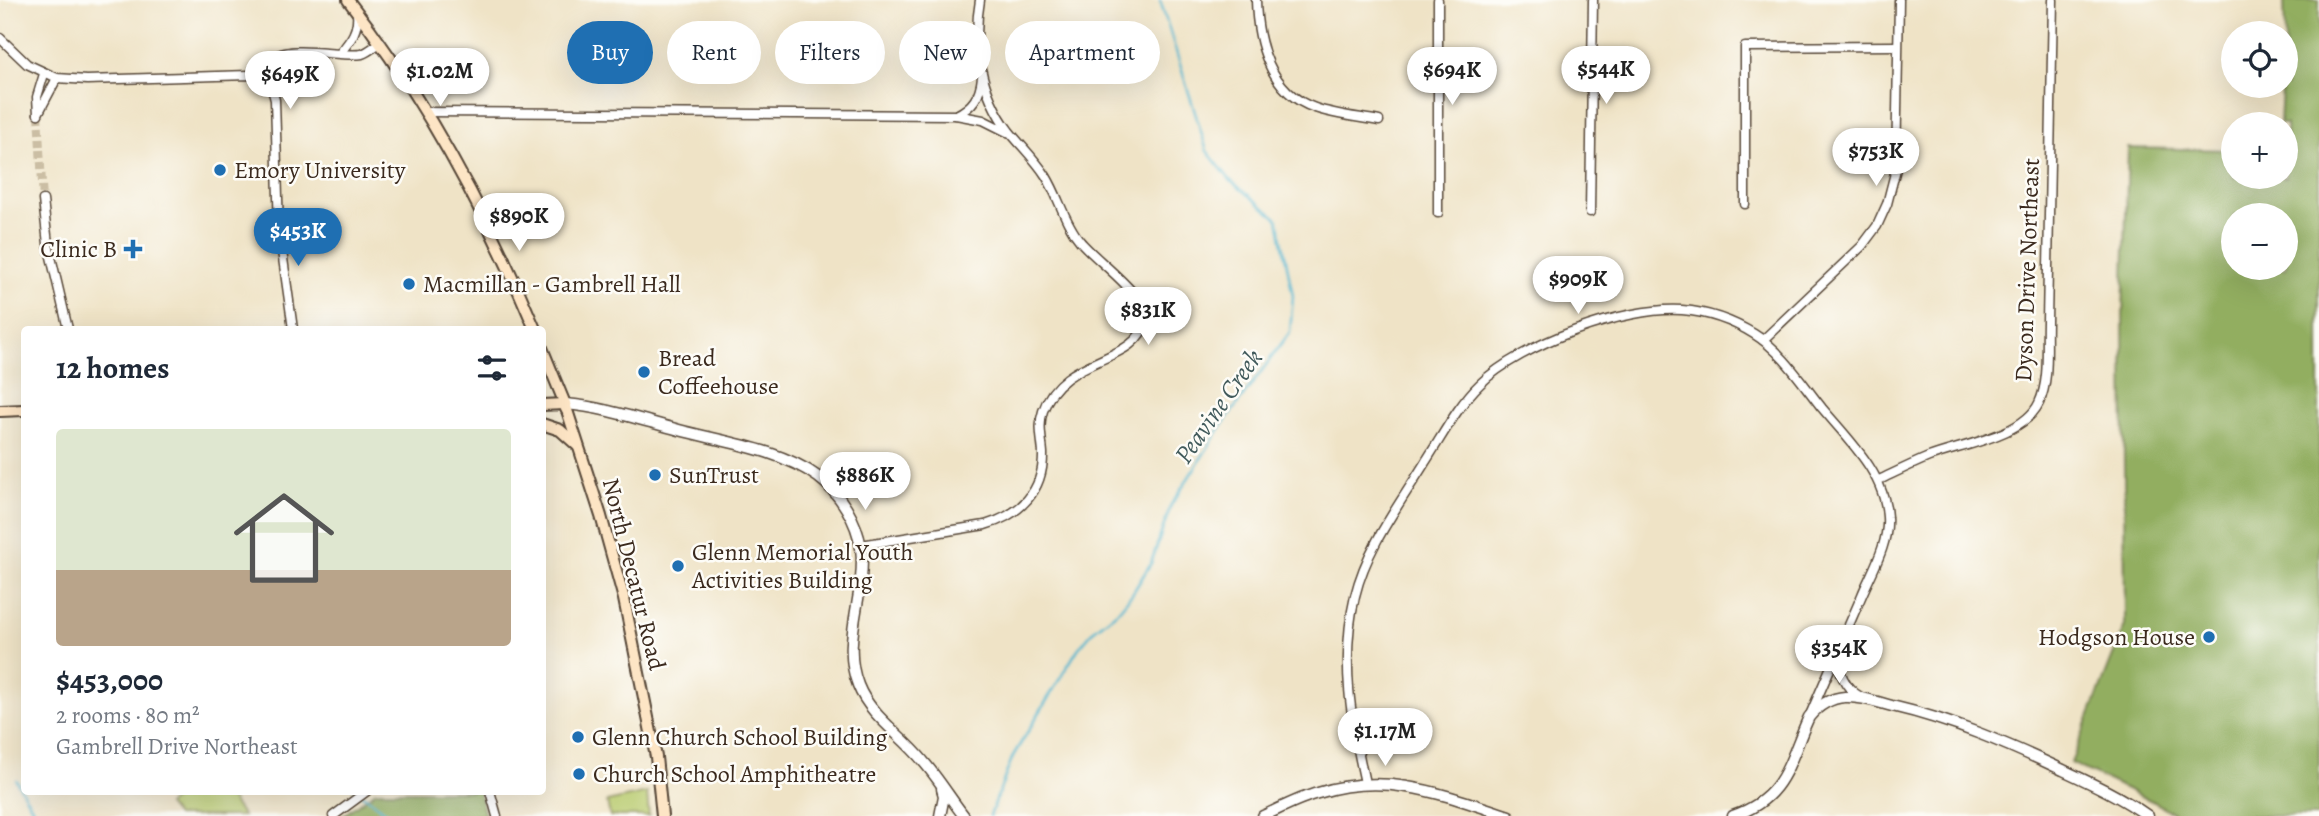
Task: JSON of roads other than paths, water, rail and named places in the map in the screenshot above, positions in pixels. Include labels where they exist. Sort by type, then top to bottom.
[{"type":"main road","points":[[348,0],[381,42],[425,112],[490,228],[534,326]]},
{"type":"main road","name":"North Decatur Road","points":[[546,358],[565,404],[617,569],[656,757],[663,816]]},
{"type":"main road","points":[[546,405],[565,404]]},
{"type":"main road","points":[[0,411],[21,410]]},
{"type":"main road","points":[[546,425],[560,430],[578,446]]},
{"type":"street","points":[[978,21],[980,0]]},
{"type":"street","points":[[1256,0],[1259,36],[1265,59],[1287,88],[1312,107],[1380,121]]},
{"type":"street","points":[[1438,0],[1438,213]]},
{"type":"street","points":[[1590,212],[1593,0]]},
{"type":"street","points":[[1763,340],[1854,254],[1877,226],[1886,204],[1896,169],[1899,0]]},
{"type":"street","name":"Dyson Drive Northeast","points":[[1879,480],[1930,457],[2014,427],[2029,417],[2038,405],[2045,373],[2047,322],[2053,0]]},
{"type":"street","points":[[340,53],[353,37],[358,22],[357,11]]},
{"type":"street","points":[[0,38],[27,64],[57,78],[87,80],[249,75],[263,79],[273,92],[275,100],[279,230],[293,326]]},
{"type":"street","points":[[263,79],[272,60],[279,54],[319,51],[347,55],[365,53],[381,42]]},
{"type":"street","points":[[1745,204],[1745,47],[1897,46]]},
{"type":"street","points":[[44,74],[37,97],[38,114],[57,78]]},
{"type":"street","points":[[956,115],[976,100],[980,84]]},
{"type":"street","points":[[860,545],[985,525],[1017,510],[1032,496],[1041,476],[1043,456],[1040,419],[1054,389],[1060,381],[1076,371],[1126,347],[1144,326],[1145,309],[1138,296],[1105,268],[1078,239],[1066,222],[1050,183],[998,113],[985,84]]},
{"type":"street","points":[[425,112],[956,115],[992,124],[1020,142]]},
{"type":"street","points":[[43,200],[48,244],[67,326]]},
{"type":"street","points":[[1365,783],[1353,727],[1346,674],[1355,596],[1367,561],[1383,530],[1452,420],[1479,385],[1499,368],[1541,345],[1629,315],[1678,310],[1700,313],[1731,323],[1763,340],[1784,361],[1879,480],[1887,518],[1884,538],[1777,789],[1763,802],[1733,816]]},
{"type":"street","points":[[565,404],[611,411],[752,449],[803,467],[827,484],[839,497],[853,521],[860,545],[861,570],[852,648],[853,669],[858,685],[874,710],[915,751],[964,816]]},
{"type":"street","points":[[1842,641],[1840,671],[1853,692],[1867,700]]},
{"type":"street","points":[[1809,717],[1815,710],[1836,698],[1867,700],[1915,711],[1986,736],[2122,798],[2148,816]]},
{"type":"street","points":[[1263,816],[1315,794],[1365,783],[1394,784],[1426,790],[1509,816]]},
{"type":"street","points":[[940,816],[944,796],[942,788]]},
{"type":"street","points":[[334,815],[362,795]]},
{"type":"street","points":[[492,795],[498,816]]},
{"type":"waterway","name":"Peavine Creek","points":[[990,816],[1013,756],[1078,649],[1132,594],[1151,563],[1171,505],[1223,424],[1290,332],[1293,296],[1278,219],[1231,181],[1207,151],[1160,0]]},
{"type":"waterway","points":[[16,780],[21,789]]},
{"type":"waterway","points":[[25,795],[37,816]]},
{"type":"waterway","points":[[362,795],[390,816]]},
{"type":"tunnel","points":[[38,114],[43,200]]},
{"type":"place","name":"Emory University","points":[[220,170]]},
{"type":"place","name":"Clinic B","points":[[133,249]]},
{"type":"place","name":"Macmillan - Gambrell Hall","points":[[409,284]]},
{"type":"place","name":"Bread Coffeehouse","points":[[644,372]]},
{"type":"place","name":"SunTrust","points":[[655,475]]},
{"type":"place","name":"Glenn Memorial Youth Activities Building","points":[[678,566]]},
{"type":"place","name":"Hodgson House","points":[[2209,637]]},
{"type":"place","name":"Glenn Church School Building","points":[[578,737]]},
{"type":"place","name":"Church School Amphitheatre","points":[[579,774]]}]
